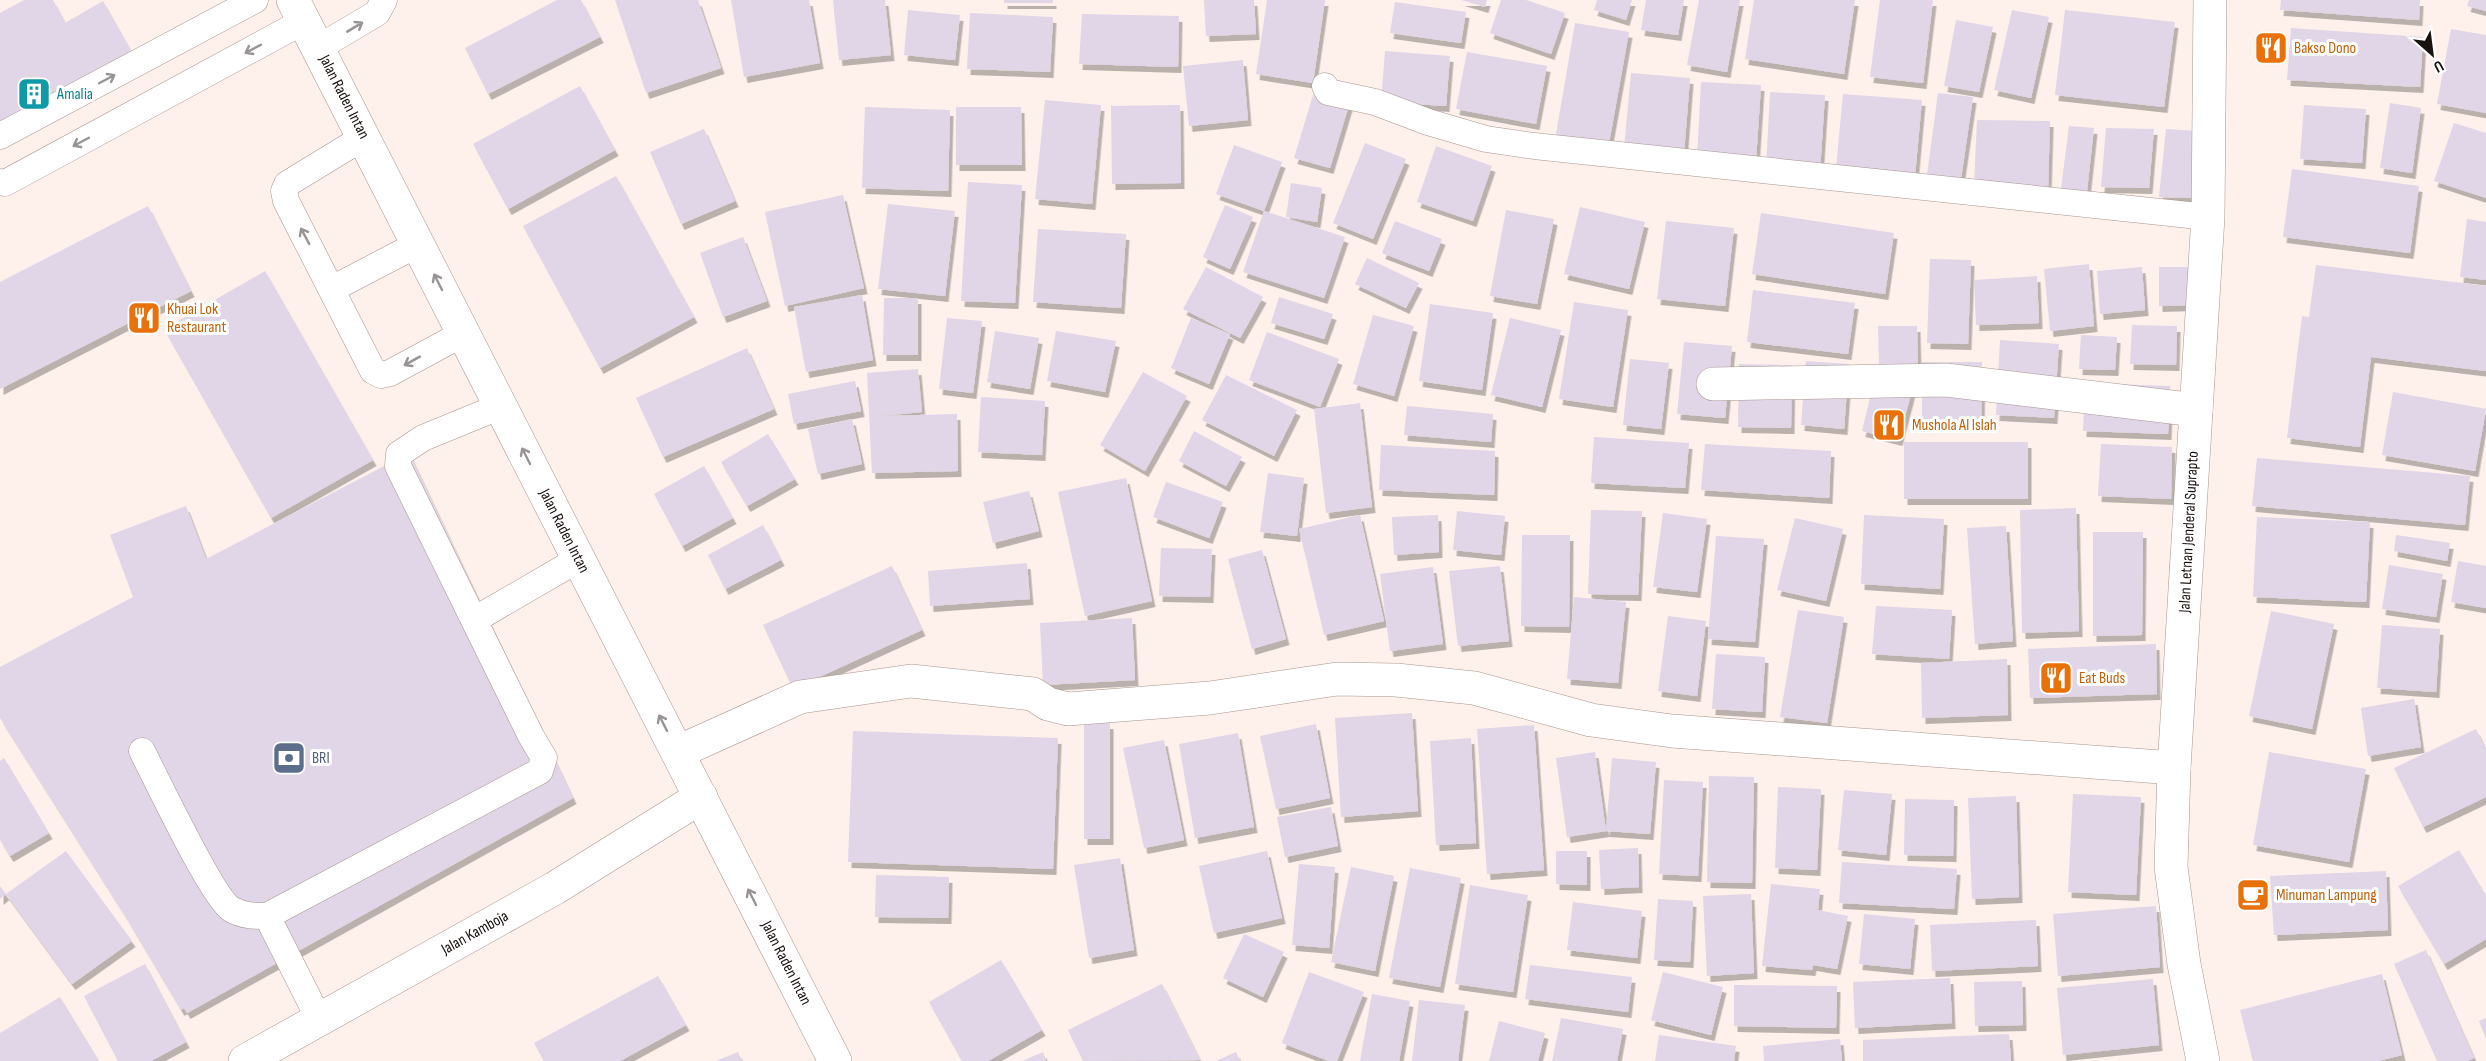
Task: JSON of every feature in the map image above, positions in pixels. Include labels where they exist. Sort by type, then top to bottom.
[{"type":"street","name":"Jalan Letnan Jenderal Suprapto","points":[[2203,1061],[2184,964],[2171,867],[2174,768],[2208,217],[2210,0]]},
{"type":"street","name":"Jalan Raden Intan","points":[[305,23],[835,1061]]},
{"type":"street","points":[[1713,384],[1946,380],[2196,410]]},
{"type":"street","points":[[678,752],[800,696],[911,681],[1033,694],[1048,704],[1068,709],[1210,698],[1337,679],[1396,680],[1474,688],[1591,720],[1672,731],[2174,768]]},
{"type":"street","name":"Jalan Kamboja","points":[[245,1061],[555,888],[701,797]]},
{"type":"lane","points":[[0,136],[255,0]]},
{"type":"lane","points":[[0,182],[5,183],[305,23],[377,13],[384,0]]},
{"type":"lane","points":[[1325,86],[1328,92],[1375,102],[1428,122],[1486,139],[1534,146],[2208,217]]},
{"type":"lane","points":[[364,137],[286,184],[284,191],[286,201],[373,371],[381,375],[390,373],[464,333]]},
{"type":"lane","points":[[332,289],[418,244]]},
{"type":"lane","points":[[142,751],[209,879],[229,908],[245,916],[267,916],[540,771],[544,758],[398,466],[399,454],[423,438],[501,406]]},
{"type":"lane","points":[[474,620],[579,559]]},
{"type":"lane","points":[[267,916],[319,1019]]},
{"type":"building","name":"Amalia","points":[[24,0],[53,0],[65,23],[103,1],[134,56],[0,133],[0,13]]},
{"type":"building","points":[[557,0],[581,0],[600,37],[488,94],[465,48]]},
{"type":"building","points":[[615,0],[698,0],[721,68],[646,93]]},
{"type":"building","points":[[731,0],[809,0],[820,63],[744,77]]},
{"type":"building","points":[[833,0],[885,0],[891,55],[839,60]]},
{"type":"building","points":[[1004,0],[1053,0],[1053,3],[1004,3]]},
{"type":"building","points":[[1204,0],[1254,0],[1256,34],[1206,36]]},
{"type":"building","points":[[1267,0],[1325,0],[1313,83],[1256,74]]},
{"type":"building","points":[[1461,0],[1487,0],[1485,7]]},
{"type":"building","points":[[1501,0],[1526,0],[1565,13],[1551,54],[1490,33]]},
{"type":"building","points":[[1597,0],[1632,0],[1626,20],[1594,10]]},
{"type":"building","points":[[1646,0],[1684,0],[1678,35],[1641,30]]},
{"type":"building","points":[[1699,0],[1740,0],[1727,72],[1687,65]]},
{"type":"building","points":[[1754,0],[1855,0],[1844,74],[1745,59]]},
{"type":"building","points":[[1880,0],[1933,0],[1923,83],[1870,77]]},
{"type":"building","points":[[2281,0],[2420,0],[2419,20],[2280,10]]},
{"type":"building","points":[[2469,0],[2486,0],[2486,11],[2467,6]]},
{"type":"building","points":[[1395,2],[1466,12],[1461,43],[1390,33]]},
{"type":"building","points":[[908,10],[960,15],[955,60],[904,55]]},
{"type":"building","points":[[2012,10],[2049,17],[2031,98],[1994,90]]},
{"type":"building","points":[[2065,10],[2175,22],[2164,107],[2055,95]]},
{"type":"building","points":[[970,13],[1053,17],[1050,72],[967,69]]},
{"type":"building","points":[[1082,14],[1179,16],[1178,67],[1079,64]]},
{"type":"building","points":[[1956,20],[1993,27],[1979,92],[1944,86]]},
{"type":"building","points":[[1575,23],[1629,32],[1608,149],[1555,140]]},
{"type":"building","points":[[2291,28],[2423,37],[2420,87],[2287,80]]},
{"type":"building","points":[[2451,29],[2486,35],[2486,113],[2437,104]]},
{"type":"building","points":[[1385,51],[1450,56],[1446,106],[1381,102]]},
{"type":"building","points":[[1467,52],[1547,66],[1536,124],[1456,109]]},
{"type":"building","points":[[1243,60],[1248,120],[1189,126],[1183,66]]},
{"type":"building","points":[[1631,73],[1690,78],[1684,154],[1624,149]]},
{"type":"building","points":[[1701,82],[1761,85],[1756,161],[1697,158]]},
{"type":"building","points":[[580,86],[615,150],[508,209],[473,144]]},
{"type":"building","points":[[1770,92],[1825,95],[1820,171],[1766,168]]},
{"type":"building","points":[[1938,93],[1973,97],[1961,179],[1927,175]]},
{"type":"building","points":[[1843,94],[1922,100],[1915,176],[1836,168]]},
{"type":"building","points":[[1313,95],[1349,105],[1330,168],[1294,158]]},
{"type":"building","points":[[1045,100],[1101,105],[1092,204],[1035,199]]},
{"type":"building","points":[[2390,103],[2421,108],[2412,173],[2380,168]]},
{"type":"building","points":[[1180,105],[1181,183],[1112,184],[1111,106]]},
{"type":"building","points":[[2304,105],[2366,109],[2362,163],[2300,159]]},
{"type":"building","points":[[865,107],[950,110],[948,191],[862,188]]},
{"type":"building","points":[[956,107],[1021,107],[1022,165],[956,165]]},
{"type":"building","points":[[1977,120],[2050,121],[2048,190],[1974,188]]},
{"type":"building","points":[[2454,123],[2486,133],[2486,198],[2434,181]]},
{"type":"building","points":[[2069,126],[2094,128],[2087,191],[2061,189]]},
{"type":"building","points":[[2106,128],[2154,129],[2149,188],[2101,187]]},
{"type":"building","points":[[704,129],[735,201],[681,224],[650,152]]},
{"type":"building","points":[[2166,129],[2198,131],[2191,198],[2159,197]]},
{"type":"building","points":[[1365,143],[1406,159],[1373,239],[1333,223]]},
{"type":"building","points":[[1234,145],[1282,162],[1264,211],[1216,194]]},
{"type":"building","points":[[1436,146],[1492,166],[1473,221],[1417,202]]},
{"type":"building","points":[[2292,169],[2419,186],[2410,253],[2283,237]]},
{"type":"building","points":[[616,176],[694,317],[600,368],[523,226]]},
{"type":"building","points":[[968,182],[1022,185],[1015,303],[961,301]]},
{"type":"building","points":[[1291,183],[1322,188],[1317,222],[1286,217]]},
{"type":"building","points":[[843,195],[864,288],[785,306],[765,212]]},
{"type":"building","points":[[888,204],[955,211],[945,296],[878,289]]},
{"type":"building","points":[[1225,205],[1253,217],[1230,269],[1203,257]]},
{"type":"building","points":[[148,206],[191,291],[0,389],[0,282]]},
{"type":"building","points":[[1580,207],[1645,222],[1629,289],[1564,274]]},
{"type":"building","points":[[1506,210],[1554,219],[1537,304],[1490,296]]},
{"type":"building","points":[[1264,211],[1345,237],[1324,298],[1243,272]]},
{"type":"building","points":[[1761,213],[1894,233],[1885,294],[1752,274]]},
{"type":"building","points":[[2467,219],[2486,222],[2486,280],[2460,277]]},
{"type":"building","points":[[1395,221],[1442,239],[1429,271],[1382,253]]},
{"type":"building","points":[[1666,221],[1734,228],[1725,306],[1657,299]]},
{"type":"building","points":[[1038,229],[1126,234],[1121,308],[1033,302]]},
{"type":"building","points":[[743,237],[767,301],[723,317],[700,253]]},
{"type":"building","points":[[1367,258],[1419,283],[1406,308],[1355,284]]},
{"type":"building","points":[[1930,259],[1971,260],[1968,344],[1927,343]]},
{"type":"building","points":[[2089,264],[2094,326],[2050,331],[2044,269]]},
{"type":"building","points":[[2316,265],[2486,286],[2486,371],[2371,357],[2360,447],[2287,438],[2302,316],[2309,317]]},
{"type":"building","points":[[1206,267],[1263,297],[1240,338],[1183,309]]},
{"type":"building","points":[[2142,267],[2145,310],[2100,314],[2097,271]]},
{"type":"building","points":[[2159,267],[2190,267],[2191,305],[2159,306]]},
{"type":"building","points":[[265,271],[373,460],[271,518],[164,329]]},
{"type":"building","points":[[2037,276],[2039,323],[1976,325],[1974,280]]},
{"type":"building","points":[[1753,290],[1855,303],[1848,354],[1747,342]]},
{"type":"building","points":[[862,295],[873,360],[806,372],[794,307]]},
{"type":"building","points":[[1279,297],[1333,314],[1324,339],[1271,323]]},
{"type":"building","points":[[884,298],[918,298],[918,355],[883,355]]},
{"type":"building","points":[[1574,302],[1628,310],[1613,407],[1559,399]]},
{"type":"building","points":[[1430,304],[1493,313],[1482,390],[1419,381]]},
{"type":"building","points":[[1373,315],[1414,326],[1394,396],[1353,384]]},
{"type":"building","points":[[947,318],[982,321],[973,393],[939,389]]},
{"type":"building","points":[[1191,318],[1230,334],[1209,384],[1171,368]]},
{"type":"building","points":[[1510,318],[1561,330],[1542,407],[1491,395]]},
{"type":"building","points":[[2132,325],[2177,326],[2176,365],[2130,364]]},
{"type":"building","points":[[1878,326],[1917,326],[1918,365],[1879,365]]},
{"type":"building","points":[[995,331],[1039,338],[1030,389],[987,382]]},
{"type":"building","points":[[1056,331],[1116,341],[1105,392],[1047,381]]},
{"type":"building","points":[[1267,332],[1339,359],[1320,407],[1249,380]]},
{"type":"building","points":[[2081,335],[2117,337],[2115,370],[2079,369]]},
{"type":"building","points":[[2000,340],[2059,344],[2054,418],[1996,415]]},
{"type":"building","points":[[1684,342],[1732,346],[1725,418],[1677,414]]},
{"type":"building","points":[[747,348],[774,409],[663,457],[636,398]]},
{"type":"building","points":[[1630,359],[1669,363],[1661,429],[1623,425]]},
{"type":"building","points":[[1806,361],[1849,364],[1844,429],[1801,425]]},
{"type":"building","points":[[1922,362],[1982,362],[1981,425],[1922,425]]},
{"type":"building","points":[[1739,364],[1792,365],[1791,428],[1738,427]]},
{"type":"building","points":[[918,369],[922,412],[881,416],[957,414],[958,471],[872,473],[867,373]]},
{"type":"building","points":[[1143,372],[1187,396],[1145,471],[1100,445]]},
{"type":"building","points":[[1226,375],[1297,410],[1274,456],[1202,420]]},
{"type":"building","points":[[855,381],[861,411],[794,424],[788,394]]},
{"type":"building","points":[[1874,381],[1912,390],[1899,440],[1862,431]]},
{"type":"building","points":[[2085,383],[2170,386],[2168,434],[2083,431]]},
{"type":"building","points":[[2393,392],[2486,409],[2475,471],[2382,455]]},
{"type":"building","points":[[981,397],[1045,401],[1042,455],[978,452]]},
{"type":"building","points":[[1360,403],[1372,507],[1326,513],[1314,409]]},
{"type":"building","points":[[1407,406],[1493,414],[1491,442],[1404,435]]},
{"type":"building","points":[[852,419],[862,464],[818,474],[808,429]]},
{"type":"building","points":[[1194,431],[1242,457],[1226,486],[1179,461]]},
{"type":"building","points":[[768,434],[795,479],[747,506],[721,462]]},
{"type":"building","points":[[1594,437],[1689,443],[1685,488],[1591,483]]},
{"type":"building","points":[[1904,442],[2028,442],[2028,499],[1904,499]]},
{"type":"building","points":[[1705,444],[1831,451],[1829,498],[1701,490]]},
{"type":"building","points":[[2101,444],[2172,447],[2171,499],[2098,496]]},
{"type":"building","points":[[1381,445],[1495,451],[1494,495],[1379,490]]},
{"type":"building","name":"BRI","points":[[409,453],[573,798],[187,1013],[184,1008],[181,1010],[124,914],[0,718],[0,667],[133,597],[110,535],[186,506],[206,559]]},
{"type":"building","points":[[2257,458],[2470,476],[2465,525],[2252,506]]},
{"type":"building","points":[[704,466],[733,518],[682,546],[654,494]]},
{"type":"building","points":[[1268,473],[1304,478],[1297,536],[1260,532]]},
{"type":"building","points":[[1126,478],[1152,601],[1085,616],[1058,492]]},
{"type":"building","points":[[1166,482],[1223,502],[1209,538],[1153,517]]},
{"type":"building","points":[[1029,491],[1039,531],[993,543],[983,502]]},
{"type":"building","points":[[2076,508],[2079,631],[2022,633],[2020,510]]},
{"type":"building","points":[[1591,510],[1642,511],[1638,595],[1588,594]]},
{"type":"building","points":[[1457,511],[1505,516],[1501,555],[1453,550]]},
{"type":"building","points":[[1663,513],[1707,519],[1697,592],[1653,587]]},
{"type":"building","points":[[1360,515],[1384,621],[1324,635],[1299,529]]},
{"type":"building","points":[[1438,515],[1439,552],[1394,555],[1392,517]]},
{"type":"building","points":[[1864,515],[1944,519],[1940,589],[1861,584]]},
{"type":"building","points":[[2257,517],[2370,522],[2366,602],[2253,597]]},
{"type":"building","points":[[1795,518],[1843,529],[1826,601],[1777,590]]},
{"type":"building","points":[[763,525],[781,560],[725,589],[708,555]]},
{"type":"building","points":[[2006,526],[2013,641],[1975,644],[1967,528]]},
{"type":"building","points":[[2093,532],[2143,532],[2142,635],[2093,636]]},
{"type":"building","points":[[1522,535],[1570,535],[1569,627],[1521,626]]},
{"type":"building","points":[[2396,535],[2450,543],[2447,561],[2394,551]]},
{"type":"building","points":[[1716,536],[1764,539],[1755,642],[1708,639]]},
{"type":"building","points":[[1161,548],[1212,549],[1210,597],[1159,596]]},
{"type":"building","points":[[1262,550],[1286,639],[1252,649],[1228,559]]},
{"type":"building","points":[[2458,561],[2486,566],[2486,608],[2451,602]]},
{"type":"building","points":[[1027,563],[1030,599],[930,606],[928,571]]},
{"type":"building","points":[[2389,565],[2443,574],[2436,617],[2382,609]]},
{"type":"building","points":[[892,566],[922,630],[793,689],[763,625]]},
{"type":"building","points":[[1500,566],[1509,641],[1458,646],[1449,571]]},
{"type":"building","points":[[1433,567],[1443,644],[1390,651],[1380,574]]},
{"type":"building","points":[[1574,597],[1626,602],[1618,683],[1567,679]]},
{"type":"building","points":[[1876,606],[1952,610],[1949,659],[1872,654]]},
{"type":"building","points":[[1798,610],[1844,617],[1827,723],[1780,717]]},
{"type":"building","points":[[2271,611],[2334,624],[2312,729],[2249,716]]},
{"type":"building","points":[[1668,616],[1706,621],[1697,696],[1658,691]]},
{"type":"building","points":[[1132,618],[1135,680],[1043,685],[1040,623]]},
{"type":"building","points":[[2382,625],[2440,629],[2436,692],[2377,688]]},
{"type":"building","points":[[2156,644],[2157,694],[2030,698],[2028,649]]},
{"type":"building","points":[[1716,654],[1765,657],[1762,712],[1712,709]]},
{"type":"building","points":[[2007,659],[2008,715],[1922,718],[1921,663]]},
{"type":"building","points":[[2414,699],[2421,747],[2368,756],[2361,708]]},
{"type":"building","points":[[1412,713],[1418,811],[1341,817],[1335,718]]},
{"type":"building","points":[[1084,723],[1110,723],[1110,839],[1084,839]]},
{"type":"building","points":[[1316,724],[1330,798],[1276,809],[1260,736]]},
{"type":"building","points":[[1534,725],[1544,870],[1487,874],[1477,729]]},
{"type":"building","points":[[2476,729],[2486,751],[2486,797],[2423,827],[2394,768]]},
{"type":"building","points":[[853,731],[1058,738],[1053,869],[848,862]]},
{"type":"building","points":[[1238,733],[1254,827],[1195,838],[1179,744]]},
{"type":"building","points":[[1471,738],[1476,843],[1436,845],[1430,741]]},
{"type":"building","points":[[1164,740],[1184,840],[1144,848],[1123,748]]},
{"type":"building","points":[[1595,752],[1606,831],[1567,837],[1556,758]]},
{"type":"building","points":[[2269,752],[2366,769],[2349,862],[2253,845]]},
{"type":"building","points":[[4,758],[49,833],[10,856],[0,840],[0,761]]},
{"type":"building","points":[[1612,758],[1656,762],[1650,834],[1606,831]]},
{"type":"building","points":[[1709,776],[1754,777],[1752,883],[1707,882]]},
{"type":"building","points":[[1664,780],[1703,782],[1698,876],[1659,874]]},
{"type":"building","points":[[1778,787],[1821,789],[1817,870],[1775,868]]},
{"type":"building","points":[[1844,790],[1892,794],[1886,855],[1838,850]]},
{"type":"building","points":[[2073,794],[2141,797],[2136,895],[2068,892]]},
{"type":"building","points":[[2016,796],[2019,897],[1972,899],[1968,798]]},
{"type":"building","points":[[1905,799],[1954,800],[1953,856],[1904,855]]},
{"type":"building","points":[[1331,807],[1338,846],[1285,857],[1277,817]]},
{"type":"building","points":[[1638,848],[1639,887],[1601,889],[1599,850]]},
{"type":"building","points":[[2459,850],[2486,896],[2486,939],[2444,964],[2398,886]]},
{"type":"building","points":[[66,851],[132,941],[72,984],[6,894]]},
{"type":"building","points":[[1267,851],[1282,918],[1214,933],[1199,866]]},
{"type":"building","points":[[1556,851],[1587,851],[1587,885],[1556,884]]},
{"type":"building","points":[[1120,858],[1134,950],[1089,958],[1074,865]]},
{"type":"building","points":[[1842,862],[1957,869],[1954,909],[1839,903]]},
{"type":"building","points":[[1299,864],[1335,867],[1329,948],[1292,945]]},
{"type":"building","points":[[1351,867],[1394,876],[1375,971],[1331,962]]},
{"type":"building","points":[[1410,868],[1461,878],[1440,987],[1389,978]]},
{"type":"building","points":[[2386,871],[2388,930],[2274,935],[2270,876]]},
{"type":"building","points":[[876,875],[949,877],[948,918],[875,917]]},
{"type":"building","points":[[1771,884],[1820,889],[1818,910],[1848,916],[1837,969],[1813,965],[1812,970],[1762,966]]},
{"type":"building","points":[[1470,885],[1528,895],[1513,992],[1455,984]]},
{"type":"building","points":[[0,886],[6,894],[0,899]]},
{"type":"building","points":[[1751,894],[1754,973],[1707,976],[1703,896]]},
{"type":"building","points":[[1658,899],[1693,901],[1690,962],[1654,960]]},
{"type":"building","points":[[1573,902],[1642,911],[1637,958],[1567,950]]},
{"type":"building","points":[[2156,906],[2160,967],[2058,976],[2053,914]]},
{"type":"building","points":[[1864,914],[1915,919],[1910,969],[1859,964]]},
{"type":"building","points":[[2036,920],[2038,966],[1932,971],[1930,925]]},
{"type":"building","points":[[1244,934],[1284,952],[1263,997],[1223,978]]},
{"type":"building","points":[[2426,950],[2474,1058],[2467,1061],[2437,1061],[2394,964]]},
{"type":"building","points":[[1001,960],[1042,1030],[988,1061],[962,1061],[929,1002]]},
{"type":"building","points":[[145,964],[186,1042],[151,1061],[118,1061],[84,996]]},
{"type":"building","points":[[1530,965],[1632,977],[1628,1012],[1525,999]]},
{"type":"building","points":[[1309,972],[1364,992],[1337,1061],[1329,1061],[1282,1043]]},
{"type":"building","points":[[1663,972],[1723,987],[1711,1035],[1651,1020]]},
{"type":"building","points":[[2382,974],[2402,1055],[2378,1061],[2253,1061],[2240,1010]]},
{"type":"building","points":[[658,976],[686,1025],[620,1061],[544,1061],[534,1043]]},
{"type":"building","points":[[1950,978],[1952,1023],[1855,1028],[1853,982]]},
{"type":"building","points":[[2153,979],[2159,1045],[2063,1055],[2057,988]]},
{"type":"building","points":[[2022,981],[2023,1025],[1975,1026],[1974,982]]},
{"type":"building","points":[[1162,984],[1200,1060],[1083,1061],[1068,1030]]},
{"type":"building","points":[[1734,985],[1837,986],[1836,1028],[1734,1026]]},
{"type":"building","points":[[1372,994],[1410,1001],[1399,1061],[1360,1061]]},
{"type":"building","points":[[60,997],[99,1061],[0,1061],[0,1033]]},
{"type":"building","points":[[1419,1000],[1465,1005],[1458,1061],[1412,1061]]},
{"type":"building","points":[[1561,1018],[1623,1029],[1617,1061],[1552,1061]]},
{"type":"building","points":[[2486,1018],[2486,1039],[2479,1021]]},
{"type":"building","points":[[1499,1021],[1545,1033],[1538,1061],[1489,1061]]},
{"type":"building","points":[[2009,1034],[2011,1061],[1863,1061],[1863,1040]]},
{"type":"building","points":[[1659,1035],[1736,1046],[1734,1061],[1655,1061]]},
{"type":"building","points":[[1840,1039],[1842,1061],[1764,1061],[1763,1046]]},
{"type":"building","points":[[738,1052],[742,1061],[716,1061]]},
{"type":"building","points":[[1043,1052],[1046,1061],[1022,1061]]},
{"type":"building","points":[[1236,1052],[1240,1061],[1216,1061]]},
{"type":"place","name":"Bakso Dono","points":[[2271,48]]},
{"type":"place","name":"Amalia","points":[[34,94]]},
{"type":"place","name":"Khuai Lok Restaurant","points":[[144,318]]},
{"type":"place","name":"Mushola Al Islah","points":[[1889,425]]},
{"type":"place","name":"Eat Buds","points":[[2056,678]]},
{"type":"place","name":"BRI","points":[[289,758]]},
{"type":"place","name":"Minuman Lampung","points":[[2253,895]]}]
